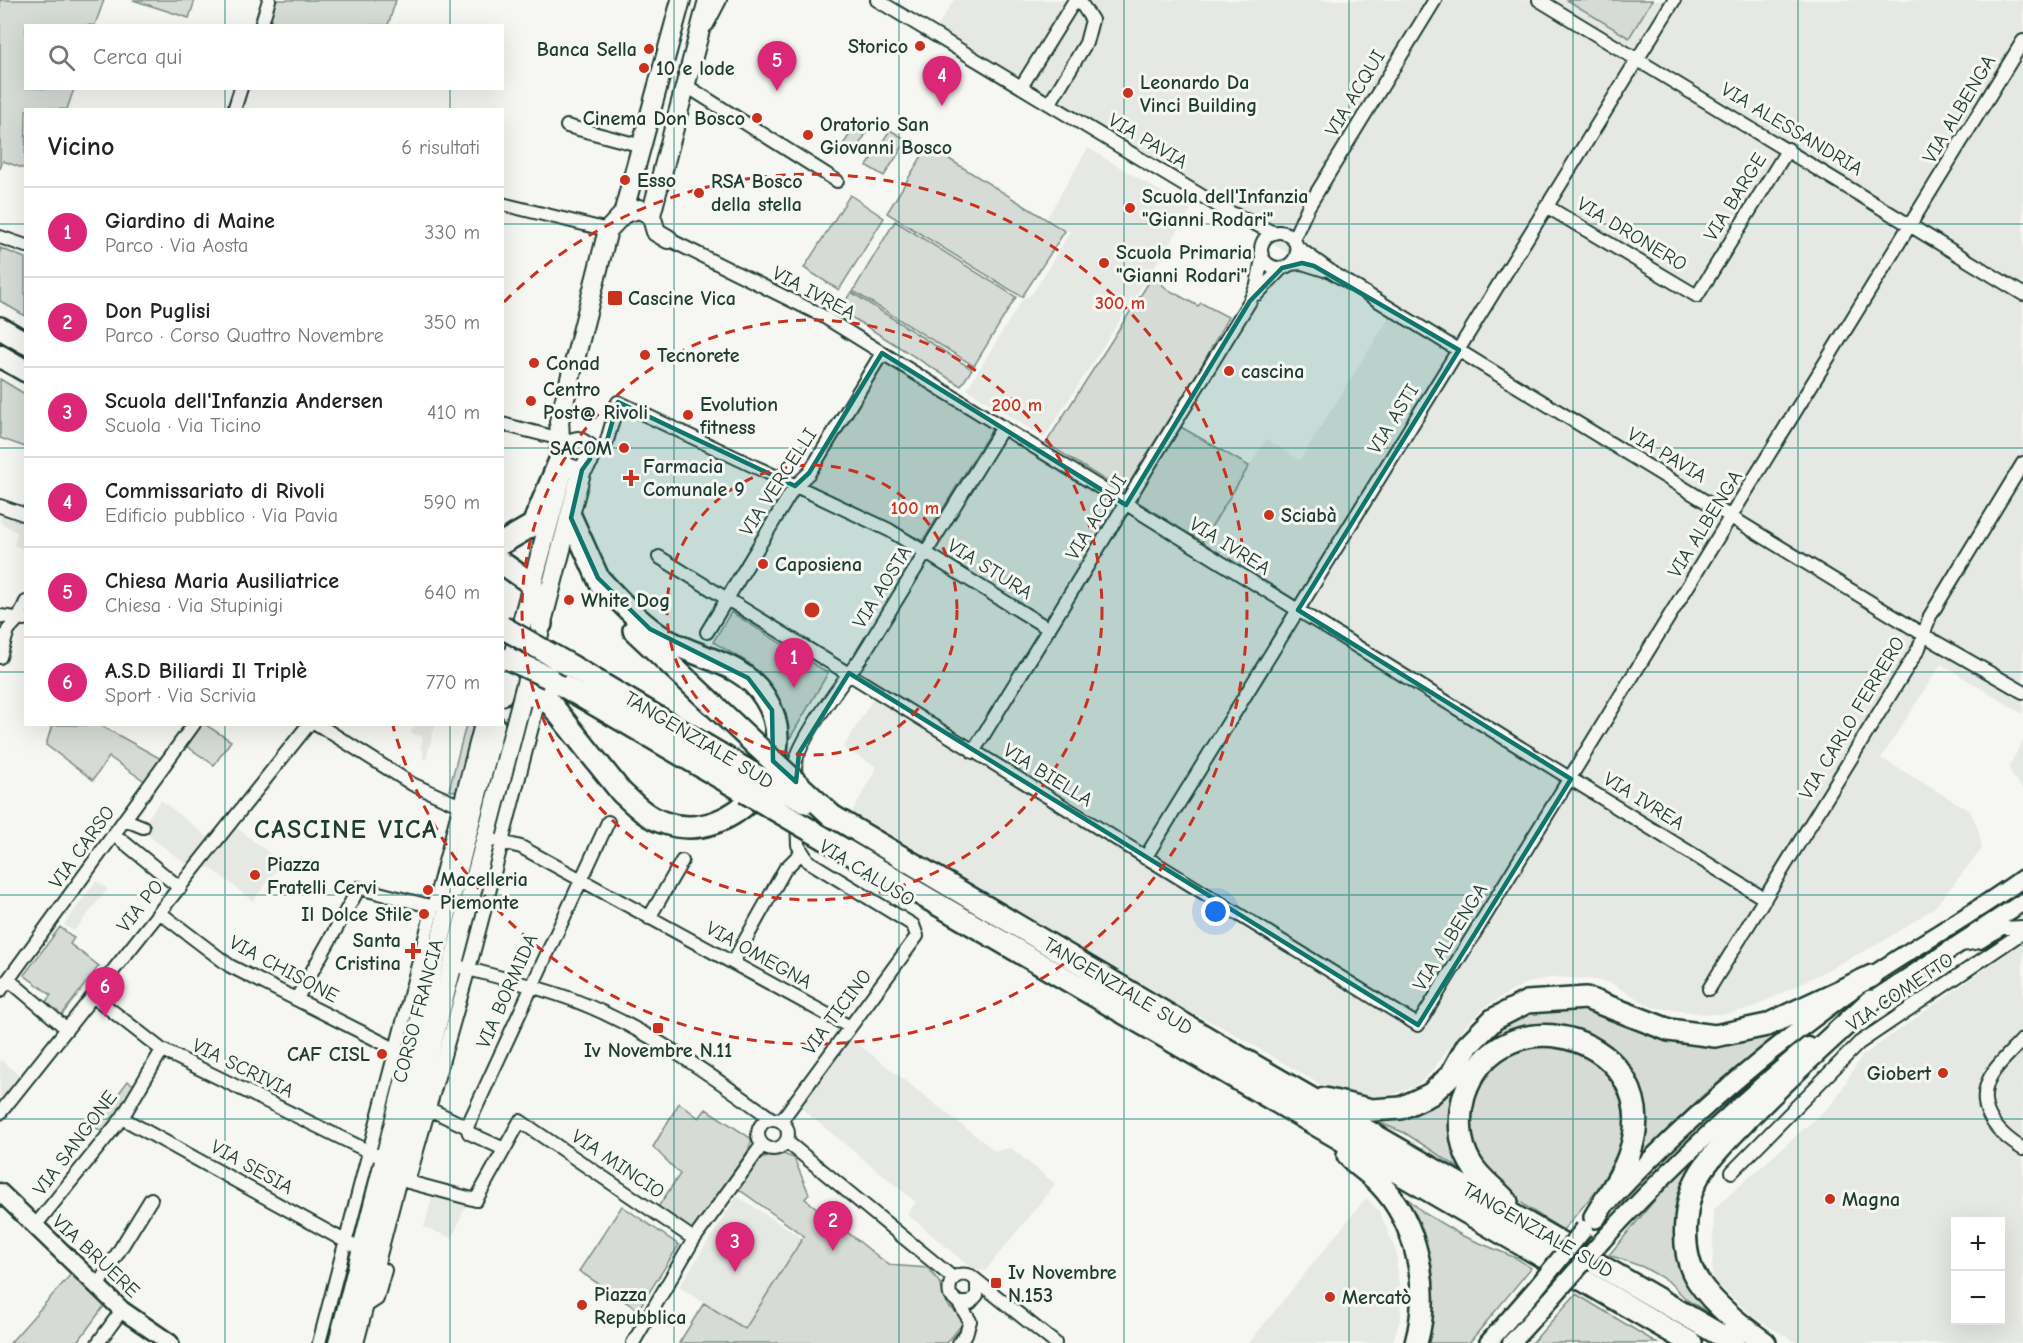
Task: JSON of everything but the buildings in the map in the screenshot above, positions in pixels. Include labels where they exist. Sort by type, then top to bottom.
[{"type":"highway","points":[[0,328],[24,342]]},
{"type":"highway","points":[[0,356],[24,370]]},
{"type":"highway","points":[[504,542],[533,525],[574,453]]},
{"type":"highway","points":[[571,518],[616,612],[832,816]]},
{"type":"highway","points":[[504,564],[532,584],[541,624]]},
{"type":"highway","points":[[505,674],[555,706],[621,792],[636,807],[666,824],[693,827],[720,822],[735,814],[754,797],[773,762],[776,736],[772,710],[765,696],[748,678],[735,669],[686,649],[650,629],[598,578]]},
{"type":"highway","name":"TANGENZIALE SUD","points":[[504,628],[571,666],[750,783],[846,851],[1691,1343]]},
{"type":"highway","name":"TANGENZIALE SUD","points":[[505,674],[563,686],[750,783],[832,816],[1301,1094],[1734,1343]]},
{"type":"highway","points":[[1301,1094],[1372,1110],[1401,1108],[1431,1095],[1451,1075],[1467,1046],[1494,1019],[1527,1002],[1586,998],[1670,1030],[1714,1036],[1767,1025],[1872,976]]},
{"type":"highway","points":[[1765,1343],[1718,1305],[1697,1280],[1688,1249],[1685,1226],[1690,1194],[1700,1173],[1717,1151],[1763,1102],[1871,1000]]},
{"type":"highway","points":[[1523,1221],[1478,1175],[1470,1162],[1461,1132],[1460,1115],[1468,1085],[1486,1061],[1515,1041],[1547,1034],[1583,1042],[1598,1050],[1613,1063],[1632,1097],[1634,1134],[1630,1152],[1590,1223]]},
{"type":"highway","points":[[1328,1132],[1352,1160],[1380,1183],[1392,1198],[1410,1235],[1417,1257],[1422,1299],[1416,1343]]},
{"type":"highway","points":[[1645,1318],[1668,1343]]},
{"type":"main road","points":[[608,230],[623,214],[681,0]]},
{"type":"main road","points":[[668,239],[656,232],[651,215],[708,0]]},
{"type":"main road","points":[[623,214],[639,209],[651,215]]},
{"type":"main road","name":"CORSO FRANCIA","points":[[338,1343],[354,1246],[402,1053],[445,962],[494,840],[512,768],[522,692],[571,518],[574,453],[559,422],[608,230]]},
{"type":"main road","name":"CORSO FRANCIA","points":[[505,674],[574,453]]},
{"type":"main road","name":"CORSO FRANCIA","points":[[354,1343],[374,1267],[403,1181],[422,1106],[467,809],[494,726]]},
{"type":"main road","points":[[1488,1343],[1590,1223],[1718,1098],[1795,1033],[1872,976],[1976,912],[2023,878]]},
{"type":"main road","points":[[1511,1343],[1679,1159],[1732,1110],[1810,1045],[1871,1000],[1960,945],[2023,902]]},
{"type":"main road","name":"VIA BRUERE","points":[[0,1192],[122,1310],[170,1343]]},
{"type":"street","points":[[262,24],[269,0]]},
{"type":"street","points":[[693,53],[720,0]]},
{"type":"street","name":"VIA PAVIA","points":[[877,0],[1226,211],[1252,231],[1261,254]]},
{"type":"street","points":[[1022,87],[1077,0],[1092,20],[1090,35],[1050,103]]},
{"type":"street","name":"VIA ACQUI","points":[[1295,243],[1308,207],[1435,0]]},
{"type":"street","name":"VIA ALESSANDRIA","points":[[1539,0],[1788,149],[2023,294]]},
{"type":"street","name":"VIA ASTI","points":[[1145,858],[1674,0]]},
{"type":"street","name":"VIA ALBENGA","points":[[1418,1025],[2023,41]]},
{"type":"street","points":[[685,84],[837,181]]},
{"type":"street","points":[[235,108],[239,90]]},
{"type":"street","points":[[567,126],[642,146]]},
{"type":"street","name":"VIA BARGE","points":[[1697,296],[1788,149]]},
{"type":"street","points":[[504,204],[608,230]]},
{"type":"street","name":"VIA DRONERO","points":[[1546,206],[1697,296]]},
{"type":"street","name":"VIA ACQUI","points":[[1277,232],[1308,207]]},
{"type":"street","name":"VIA PAVIA","points":[[1226,211],[1277,232]]},
{"type":"street","points":[[1277,232],[1295,243],[1296,256],[1286,266],[1270,267],[1261,254],[1265,238],[1277,232]]},
{"type":"street","points":[[0,237],[24,245]]},
{"type":"street","name":"VIA IVREA","points":[[668,239],[821,315],[1766,898]]},
{"type":"street","name":"VIA PAVIA","points":[[1295,243],[1333,273],[2020,692]]},
{"type":"street","name":"VIA ACQUI","points":[[973,752],[1250,301],[1257,285],[1261,254]]},
{"type":"street","name":"VIA PAVIA","points":[[1286,266],[1302,263],[1333,273]]},
{"type":"street","name":"VIA ACQUI","points":[[1250,301],[1286,266]]},
{"type":"street","name":"VIA VERCELLI","points":[[707,632],[795,486],[809,473],[882,353]]},
{"type":"street","name":"CORSO FRANCIA","points":[[574,453],[618,402]]},
{"type":"street","name":"VIA STURA","points":[[618,402],[889,530],[1049,629]]},
{"type":"street","points":[[504,425],[574,453]]},
{"type":"street","name":"VIA AOSTA","points":[[801,853],[798,845],[795,767],[799,753],[860,659],[1002,427]]},
{"type":"street","name":"VIA CARLO FERRERO","points":[[1709,989],[1919,648],[1930,616],[2023,464]]},
{"type":"street","points":[[0,506],[24,514]]},
{"type":"street","name":"VIA BIELLA","points":[[659,556],[1418,1025]]},
{"type":"street","points":[[0,616],[22,619]]},
{"type":"street","points":[[0,657],[8,630],[22,619]]},
{"type":"street","name":"VIA CARSO","points":[[0,991],[116,835],[193,726]]},
{"type":"street","name":"VIA PO","points":[[0,1113],[307,726]]},
{"type":"street","points":[[320,726],[412,784],[467,809]]},
{"type":"street","name":"CORSO FRANCIA","points":[[445,962],[434,908],[467,809],[481,726]]},
{"type":"street","points":[[126,820],[143,827]]},
{"type":"street","name":"VIA BORMIDA","points":[[467,1126],[579,880],[608,822]]},
{"type":"street","points":[[116,835],[180,888]]},
{"type":"street","name":"VIA OMEGNA","points":[[494,840],[520,847],[850,1027]]},
{"type":"street","points":[[733,962],[784,869],[801,853]]},
{"type":"street","name":"VIA CALUSO","points":[[801,853],[817,867],[913,925]]},
{"type":"street","points":[[649,918],[682,861]]},
{"type":"street","points":[[297,998],[359,888],[434,908]]},
{"type":"street","name":"VIA CHISONE","points":[[159,912],[230,966],[402,1053]]},
{"type":"street","name":"VIA TICINO","points":[[776,1120],[914,942],[917,936],[913,925]]},
{"type":"street","name":"VIA COMETTO","points":[[1960,945],[1980,942],[2002,928],[2023,927]]},
{"type":"street","name":"VIA COMETTO","points":[[1732,1172],[1859,1043],[2023,932]]},
{"type":"street","points":[[445,962],[531,986],[583,1004],[649,1036],[691,1061],[776,1120],[788,1132],[786,1141],[775,1149],[762,1144]]},
{"type":"street","points":[[9,980],[68,1029]]},
{"type":"street","name":"VIA SCRIVIA","points":[[93,996],[162,1050],[377,1156]]},
{"type":"street","points":[[2023,1039],[1993,1072],[1985,1096],[1988,1116],[1997,1130],[2023,1149]]},
{"type":"street","name":"VIA SANGONE","points":[[34,1227],[122,1118],[162,1050]]},
{"type":"street","points":[[403,1181],[476,1200],[504,1149],[469,1133],[467,1126],[422,1106]]},
{"type":"street","name":"VIA SESIA","points":[[122,1118],[354,1246]]},
{"type":"street","points":[[762,1144],[758,1131],[763,1122],[776,1120]]},
{"type":"street","name":"VIA MINCIO","points":[[504,1149],[520,1121],[694,1239]]},
{"type":"street","points":[[786,1141],[953,1278]]},
{"type":"street","points":[[633,1343],[694,1239],[762,1144]]},
{"type":"street","points":[[98,1285],[151,1199]]},
{"type":"street","name":"CORSO FRANCIA","points":[[320,1343],[354,1246]]},
{"type":"street","points":[[953,1278],[966,1274],[1054,1343]]},
{"type":"street","points":[[953,1278],[949,1290],[952,1298],[959,1303],[970,1321],[966,1334],[959,1343]]},
{"type":"street","points":[[959,1303],[970,1303],[977,1295],[977,1282]]},
{"type":"street","points":[[977,1295],[1002,1300]]},
{"type":"street","points":[[98,1343],[122,1310]]},
{"type":"highlighted area","points":[[1302,263],[1314,266],[1459,350],[1298,610],[1571,779],[1418,1025],[849,673],[799,753],[796,782],[773,761],[772,710],[748,678],[650,629],[598,578],[571,518],[582,470],[590,459],[588,447],[604,451],[618,402],[795,486],[809,473],[882,353],[1126,505],[1250,301],[1282,268]]},
{"type":"shaded area","points":[[0,0],[104,0],[95,24],[24,24],[24,90],[74,90],[67,108],[24,108],[24,169],[3,161],[0,169]]},
{"type":"shaded area","points":[[133,0],[195,0],[189,18]]},
{"type":"shaded area","points":[[273,0],[396,0],[388,24],[265,24]]},
{"type":"shaded area","points":[[954,0],[2023,0],[2023,714],[1941,664],[1881,758],[1970,811],[1978,828],[1982,849],[1934,908],[1882,942],[1784,992],[1752,1008],[1726,1014],[1704,1014],[1652,1007],[1611,983],[1590,979],[1553,977],[1524,984],[1486,1006],[1468,1023],[1431,1072],[1418,1085],[1385,1097],[1356,1096],[1337,1094],[1222,1027],[1171,1003],[1022,919],[952,877],[917,850],[852,812],[877,767],[843,748],[876,694],[851,677],[1005,429],[1200,545],[1266,439],[1300,460],[1390,316],[933,34]]},
{"type":"shaded area","points":[[1567,0],[1652,0],[1629,38]]},
{"type":"shaded area","points":[[856,125],[867,132],[854,153],[842,146]]},
{"type":"shaded area","points":[[890,130],[907,140],[884,176],[867,166]]},
{"type":"shaded area","points":[[928,146],[1065,231],[1022,297],[887,213]]},
{"type":"shaded area","name":"Scuola Primaria \"Gianni Rodari\"","points":[[1088,148],[1191,210],[1044,438],[967,389],[1022,300],[1033,293],[1070,232],[1047,218]]},
{"type":"shaded area","points":[[850,195],[884,218],[839,290],[804,268]]},
{"type":"shaded area","points":[[895,221],[1016,297],[974,366],[853,291]]},
{"type":"shaded area","points":[[0,248],[24,258],[24,315],[0,301]]},
{"type":"shaded area","points":[[1153,276],[1167,289],[1198,306],[1201,303],[1228,317],[1202,365],[1125,490],[1122,491],[1046,443]]},
{"type":"shaded area","points":[[851,292],[972,369],[961,386],[840,310]]},
{"type":"shaded area","points":[[884,362],[992,429],[923,541],[808,484]]},
{"type":"shaded area","points":[[0,379],[24,393],[24,447],[0,438]]},
{"type":"shaded area","points":[[1181,427],[1249,466],[1202,542],[1138,502],[1137,498]]},
{"type":"shaded area","points":[[0,512],[24,522],[24,550],[14,545],[18,533],[0,522]]},
{"type":"shaded area","points":[[731,612],[828,673],[789,740],[779,702],[749,663],[713,642]]},
{"type":"shaded area","points":[[52,726],[102,726],[163,760],[146,782],[109,757],[93,780],[46,745]]},
{"type":"shaded area","points":[[198,726],[208,726],[231,741],[214,765],[185,745]]},
{"type":"shaded area","points":[[414,726],[435,726],[426,760],[423,759],[423,750],[420,749],[423,737],[410,733]]},
{"type":"shaded area","points":[[466,726],[476,726],[458,792],[449,790]]},
{"type":"shaded area","points":[[2023,740],[2023,789],[2013,777],[2009,767]]},
{"type":"shaded area","points":[[161,800],[209,838],[216,829],[233,825],[282,863],[253,901],[211,868],[190,867],[140,829]]},
{"type":"shaded area","points":[[96,881],[108,889],[74,931],[64,925]]},
{"type":"shaded area","points":[[60,927],[74,938],[70,944],[99,966],[58,1020],[42,1008],[51,995],[24,975]]},
{"type":"shaded area","points":[[2023,942],[2023,1343],[1797,1343],[1755,1318],[1712,1280],[1714,1209],[1834,1102],[1862,1056]]},
{"type":"shaded area","points":[[1592,1007],[1645,1029],[1791,1023],[1702,1096],[1626,1171],[1628,1076],[1531,1031],[1464,1083],[1471,1176],[1405,1133],[1373,1120],[1466,1063],[1493,1031],[1530,1011]]},
{"type":"shaded area","points":[[853,1040],[995,1151],[1011,1148],[1055,1184],[985,1271],[970,1267],[907,1214],[916,1202],[797,1105],[841,1046]]},
{"type":"shaded area","points":[[1560,1045],[1587,1054],[1599,1063],[1622,1097],[1626,1118],[1624,1138],[1605,1178],[1563,1230],[1516,1199],[1482,1166],[1472,1144],[1469,1127],[1470,1110],[1475,1093],[1483,1078],[1494,1065],[1508,1054],[1524,1047]]},
{"type":"shaded area","points":[[0,1059],[22,1077],[0,1104]]},
{"type":"shaded area","points":[[128,1081],[137,1087],[102,1132],[94,1126]]},
{"type":"shaded area","points":[[679,1103],[699,1118],[706,1109],[752,1139],[748,1151],[691,1232],[658,1207],[680,1174],[653,1147]]},
{"type":"shaded area","points":[[1708,1141],[1716,1142],[1681,1237],[1729,1325],[1687,1300],[1668,1281],[1643,1267],[1609,1255],[1683,1166]]},
{"type":"shaded area","points":[[783,1154],[794,1158],[809,1194],[805,1199],[889,1265],[928,1268],[940,1283],[947,1305],[960,1315],[963,1323],[947,1343],[679,1343],[704,1303],[745,1329],[804,1236],[737,1188],[760,1159]]},
{"type":"shaded area","points":[[1389,1182],[1424,1213],[1463,1236],[1516,1258],[1531,1268],[1469,1343],[1420,1343],[1427,1305]]},
{"type":"shaded area","points":[[433,1194],[467,1202],[452,1238],[424,1227]]},
{"type":"shaded area","points":[[737,1196],[802,1238],[745,1329],[679,1287]]},
{"type":"shaded area","points":[[1366,1198],[1379,1211],[1396,1251],[1401,1317],[1392,1343],[1249,1343]]},
{"type":"shaded area","points":[[622,1206],[679,1245],[638,1310],[579,1271]]},
{"type":"shaded area","points":[[72,1273],[104,1306],[77,1343],[10,1343]]},
{"type":"shaded area","points":[[1576,1294],[1657,1343],[1532,1343]]},
{"type":"place","name":"Storico","points":[[920,46]]},
{"type":"place","name":"Banca Sella","points":[[649,49]]},
{"type":"place","name":"10 e lode","points":[[644,68]]},
{"type":"place","name":"Chiesa Maria Ausiliatrice","points":[[777,91]]},
{"type":"place","name":"Leonardo Da Vinci Building","points":[[1128,93]]},
{"type":"place","name":"Commissariato di Rivoli","points":[[942,106]]},
{"type":"place","name":"Cinema Don Bosco","points":[[757,118]]},
{"type":"place","name":"Oratorio San Giovanni Bosco","points":[[808,135]]},
{"type":"place","name":"Esso","points":[[625,180]]},
{"type":"place","name":"RSA Bosco della stella","points":[[699,193]]},
{"type":"place","name":"Scuola dell'Infanzia \"Gianni Rodari\"","points":[[1130,208]]},
{"type":"place","name":"Scuola Primaria \"Gianni Rodari\"","points":[[1104,263]]},
{"type":"place","name":"Cascine Vica","points":[[615,298]]},
{"type":"place","name":"Tecnorete","points":[[645,355]]},
{"type":"place","name":"Conad","points":[[534,363]]},
{"type":"place","name":"cascina","points":[[1229,371]]},
{"type":"place","name":"Centro Post@ Rivoli","points":[[531,401]]},
{"type":"place","name":"Evolution fitness","points":[[688,415]]},
{"type":"place","name":"SACOM","points":[[624,448]]},
{"type":"place","name":"Farmacia Comunale 9","points":[[631,478]]},
{"type":"place","name":"Sciabà","points":[[1269,515]]},
{"type":"place","name":"Caposiena","points":[[763,564]]},
{"type":"place","name":"White Dog","points":[[569,600]]},
{"type":"place","name":"Giardino di Maine","points":[[794,688]]},
{"type":"place","name":"Piazza Fratelli Cervi","points":[[255,875]]},
{"type":"place","name":"Macelleria Piemonte","points":[[428,890]]},
{"type":"place","name":"Il Dolce Stile","points":[[424,914]]},
{"type":"place","name":"Santa Cristina","points":[[413,951]]},
{"type":"place","name":"A.S.D Biliardi Il Triplè","points":[[105,1017]]},
{"type":"place","name":"Iv Novembre N.11","points":[[658,1028]]},
{"type":"place","name":"CAF CISL","points":[[382,1054]]},
{"type":"place","name":"Giobert","points":[[1943,1073]]},
{"type":"place","name":"Magna","points":[[1830,1199]]},
{"type":"place","name":"Don Puglisi","points":[[833,1251]]},
{"type":"place","name":"Scuola dell'Infanzia Andersen","points":[[735,1272]]},
{"type":"place","name":"Iv Novembre N.153","points":[[996,1283]]},
{"type":"place","name":"Mercatò","points":[[1330,1297]]},
{"type":"place","name":"Piazza Repubblica","points":[[582,1305]]},
{"type":"district","name":"CASCINE VICA","points":[[346,830]]}]
